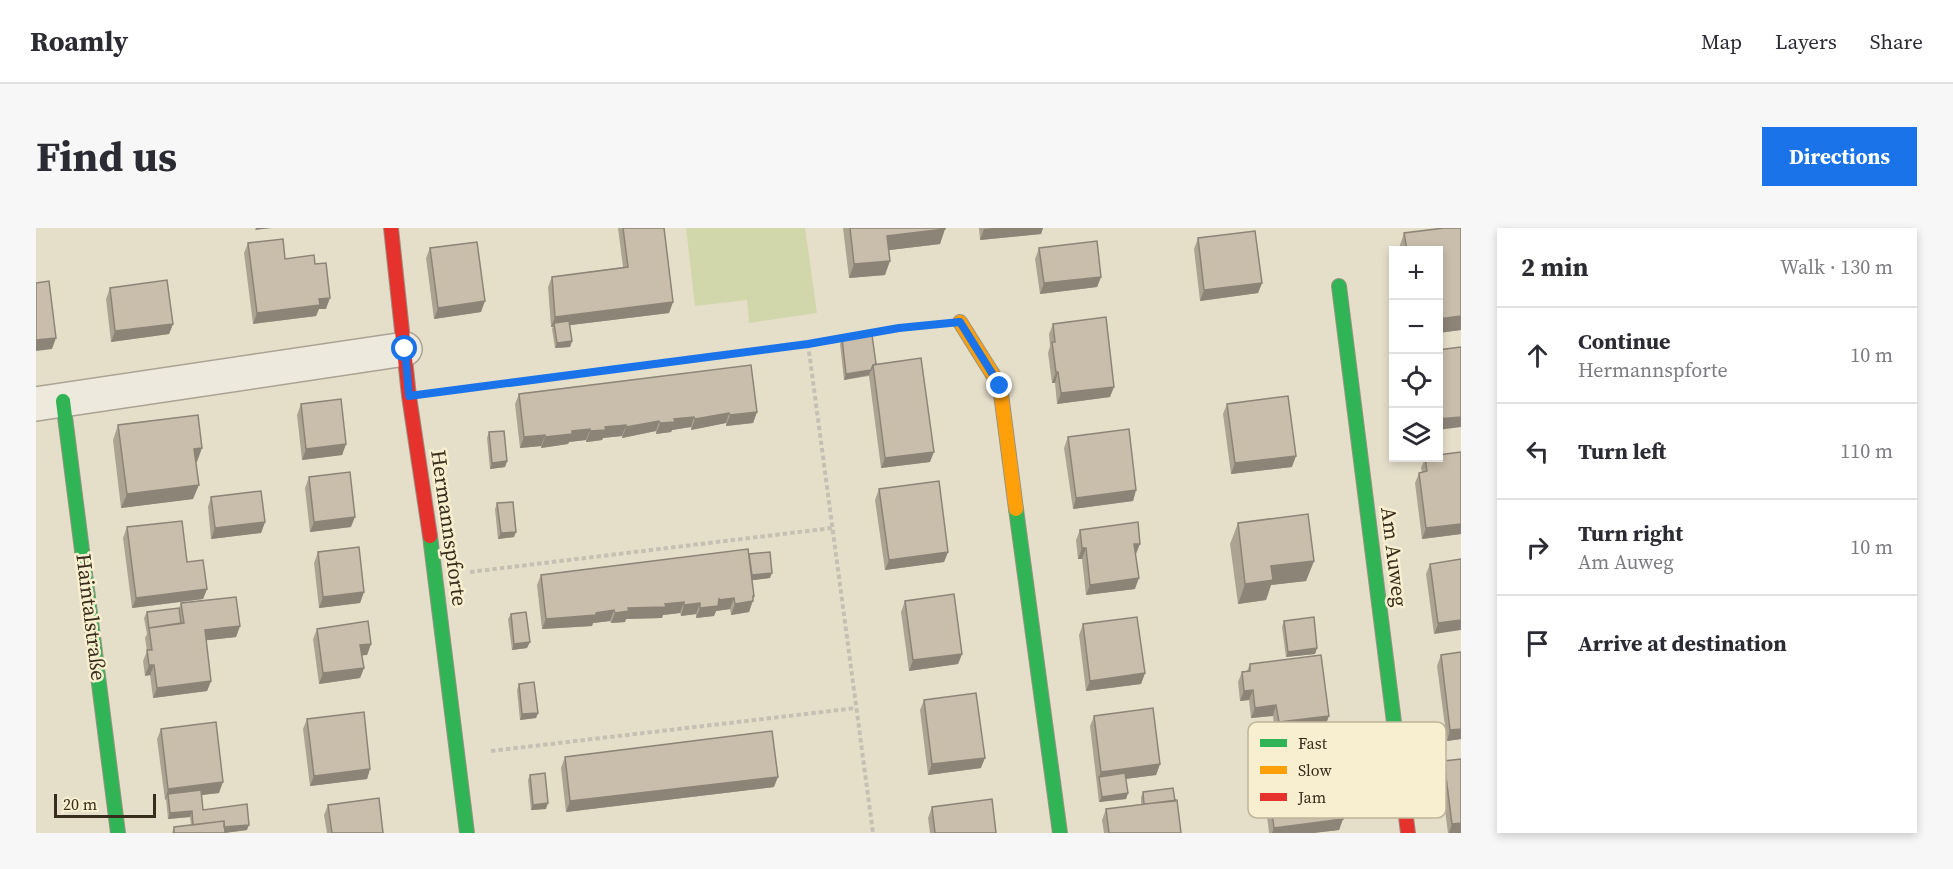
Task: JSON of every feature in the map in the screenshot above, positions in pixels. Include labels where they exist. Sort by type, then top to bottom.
[{"type":"street","name":"Hermannspforte","points":[[391,228],[409,396],[436,576],[467,833]]},
{"type":"street","name":"Am Auweg","points":[[1339,286],[1394,722]]},
{"type":"street","points":[[960,322],[1000,386],[1060,833]]},
{"type":"street","name":"Haintalstraße","points":[[118,833],[50,403],[405,349]]},
{"type":"street","name":"Am Auweg","points":[[1406,818],[1408,833]]},
{"type":"path","points":[[409,396],[808,344],[899,328],[960,322]]},
{"type":"path","points":[[808,344],[873,833]]},
{"type":"path","points":[[436,576],[832,528]]},
{"type":"path","points":[[456,755],[856,708]]},
{"type":"green space","points":[[686,228],[805,228],[817,313],[749,323],[747,300],[695,306]]},
{"type":"building","points":[[623,228],[664,228],[673,302],[555,317],[552,277],[628,267]]},
{"type":"building","points":[[850,228],[945,229],[887,236],[890,261],[854,264]]},
{"type":"building","points":[[1461,228],[1461,316],[1443,318],[1443,246],[1406,246],[1404,233]]},
{"type":"building","points":[[1255,231],[1262,283],[1204,290],[1198,238]]},
{"type":"building","points":[[283,239],[285,259],[314,255],[315,264],[326,263],[330,298],[319,299],[320,305],[257,313],[248,243]]},
{"type":"building","points":[[1097,241],[1101,277],[1044,283],[1039,248]]},
{"type":"building","points":[[477,242],[485,301],[438,308],[430,248]]},
{"type":"building","points":[[167,280],[173,324],[115,331],[110,288]]},
{"type":"building","points":[[49,281],[56,338],[36,340],[36,283]]},
{"type":"building","points":[[1106,317],[1114,387],[1061,393],[1052,342],[1055,342],[1053,324]]},
{"type":"building","points":[[569,321],[572,341],[557,343],[554,323]]},
{"type":"building","points":[[872,335],[876,364],[871,370],[846,374],[842,338]]},
{"type":"building","points":[[1461,347],[1461,417],[1443,419],[1443,349]]},
{"type":"building","points":[[921,358],[934,452],[885,458],[873,365]]},
{"type":"building","points":[[751,365],[757,412],[674,419],[675,422],[660,423],[659,421],[626,427],[626,425],[605,427],[606,430],[572,431],[572,434],[545,437],[545,435],[524,437],[519,394]]},
{"type":"building","points":[[1288,396],[1296,456],[1235,463],[1227,404]]},
{"type":"building","points":[[341,399],[346,444],[306,449],[301,404]]},
{"type":"building","points":[[198,415],[202,448],[194,449],[199,485],[127,494],[118,425]]},
{"type":"building","points":[[1129,429],[1136,490],[1076,498],[1068,437]]},
{"type":"building","points":[[504,431],[507,461],[492,463],[489,432]]},
{"type":"building","points":[[1461,452],[1461,524],[1426,528],[1419,473],[1427,471],[1426,462],[1443,462],[1443,454]]},
{"type":"building","points":[[350,472],[355,517],[314,522],[309,477]]},
{"type":"building","points":[[939,481],[948,552],[889,560],[879,489]]},
{"type":"building","points":[[261,491],[265,522],[215,528],[211,497]]},
{"type":"building","points":[[513,502],[516,532],[501,533],[497,503]]},
{"type":"building","points":[[1308,514],[1314,561],[1271,566],[1273,580],[1245,584],[1238,523]]},
{"type":"building","points":[[182,521],[187,562],[203,560],[207,589],[136,598],[127,527]]},
{"type":"building","points":[[1138,522],[1140,544],[1134,544],[1139,578],[1090,585],[1086,548],[1082,548],[1080,530]]},
{"type":"building","points":[[359,547],[364,592],[323,597],[318,552]]},
{"type":"building","points":[[748,549],[753,601],[735,604],[734,598],[719,600],[719,598],[718,606],[700,608],[700,603],[684,605],[684,602],[665,604],[666,607],[628,608],[629,611],[615,613],[614,610],[596,613],[596,615],[546,619],[541,575]]},
{"type":"building","points":[[770,552],[772,573],[752,575],[749,554]]},
{"type":"building","points":[[1461,559],[1461,620],[1438,623],[1430,564]]},
{"type":"building","points":[[954,594],[962,654],[913,660],[905,601]]},
{"type":"building","points":[[236,597],[240,626],[205,630],[211,681],[157,688],[154,665],[149,665],[147,650],[152,650],[149,628],[184,623],[181,603]]},
{"type":"building","points":[[179,608],[181,623],[149,629],[147,612]]},
{"type":"building","points":[[526,612],[530,642],[514,644],[511,614]]},
{"type":"building","points":[[1137,617],[1145,673],[1090,681],[1083,624]]},
{"type":"building","points":[[1314,617],[1317,648],[1288,652],[1284,621]]},
{"type":"building","points":[[368,621],[371,644],[360,645],[364,668],[323,673],[317,629]]},
{"type":"building","points":[[1461,652],[1461,729],[1450,730],[1441,655]]},
{"type":"building","points":[[1321,655],[1329,716],[1279,722],[1276,705],[1255,708],[1253,690],[1244,691],[1242,672],[1250,671],[1250,664]]},
{"type":"building","points":[[534,682],[538,713],[522,714],[519,684]]},
{"type":"building","points":[[976,693],[985,758],[932,764],[924,700]]},
{"type":"building","points":[[1153,708],[1160,764],[1101,772],[1094,716]]},
{"type":"building","points":[[364,712],[370,769],[314,776],[307,719]]},
{"type":"building","points":[[216,722],[223,782],[168,789],[161,729]]},
{"type":"building","points":[[772,731],[778,777],[570,801],[565,757]]},
{"type":"building","points":[[1461,759],[1461,823],[1452,824],[1446,761]]},
{"type":"building","points":[[545,773],[548,803],[533,805],[530,775]]},
{"type":"building","points":[[1125,773],[1128,793],[1102,797],[1099,777]]},
{"type":"building","points":[[1173,788],[1175,801],[1144,804],[1143,792]]},
{"type":"building","points":[[201,790],[203,810],[247,804],[249,825],[224,827],[224,821],[193,825],[192,811],[170,813],[168,794]]},
{"type":"building","points":[[379,798],[383,833],[332,833],[328,805]]},
{"type":"building","points":[[992,799],[996,833],[935,833],[932,807]]},
{"type":"building","points":[[1177,800],[1181,833],[1109,833],[1106,809]]},
{"type":"building","points":[[1273,818],[1343,819],[1274,828]]},
{"type":"building","points":[[224,821],[225,833],[174,833],[174,827]]},
{"type":"traffic: fast","points":[[1339,286],[1394,722]]},
{"type":"traffic: fast","points":[[63,401],[118,833]]},
{"type":"traffic: fast","points":[[1016,509],[1060,833]]},
{"type":"traffic: fast","points":[[430,536],[467,833]]},
{"type":"traffic: slow","points":[[960,322],[1000,386],[1016,509]]},
{"type":"traffic: jam","points":[[391,228],[409,396],[430,536]]},
{"type":"traffic: jam","points":[[1406,818],[1408,833]]},
{"type":"route","points":[[405,349],[409,396],[808,344],[899,328],[960,322],[1000,386]]}]
